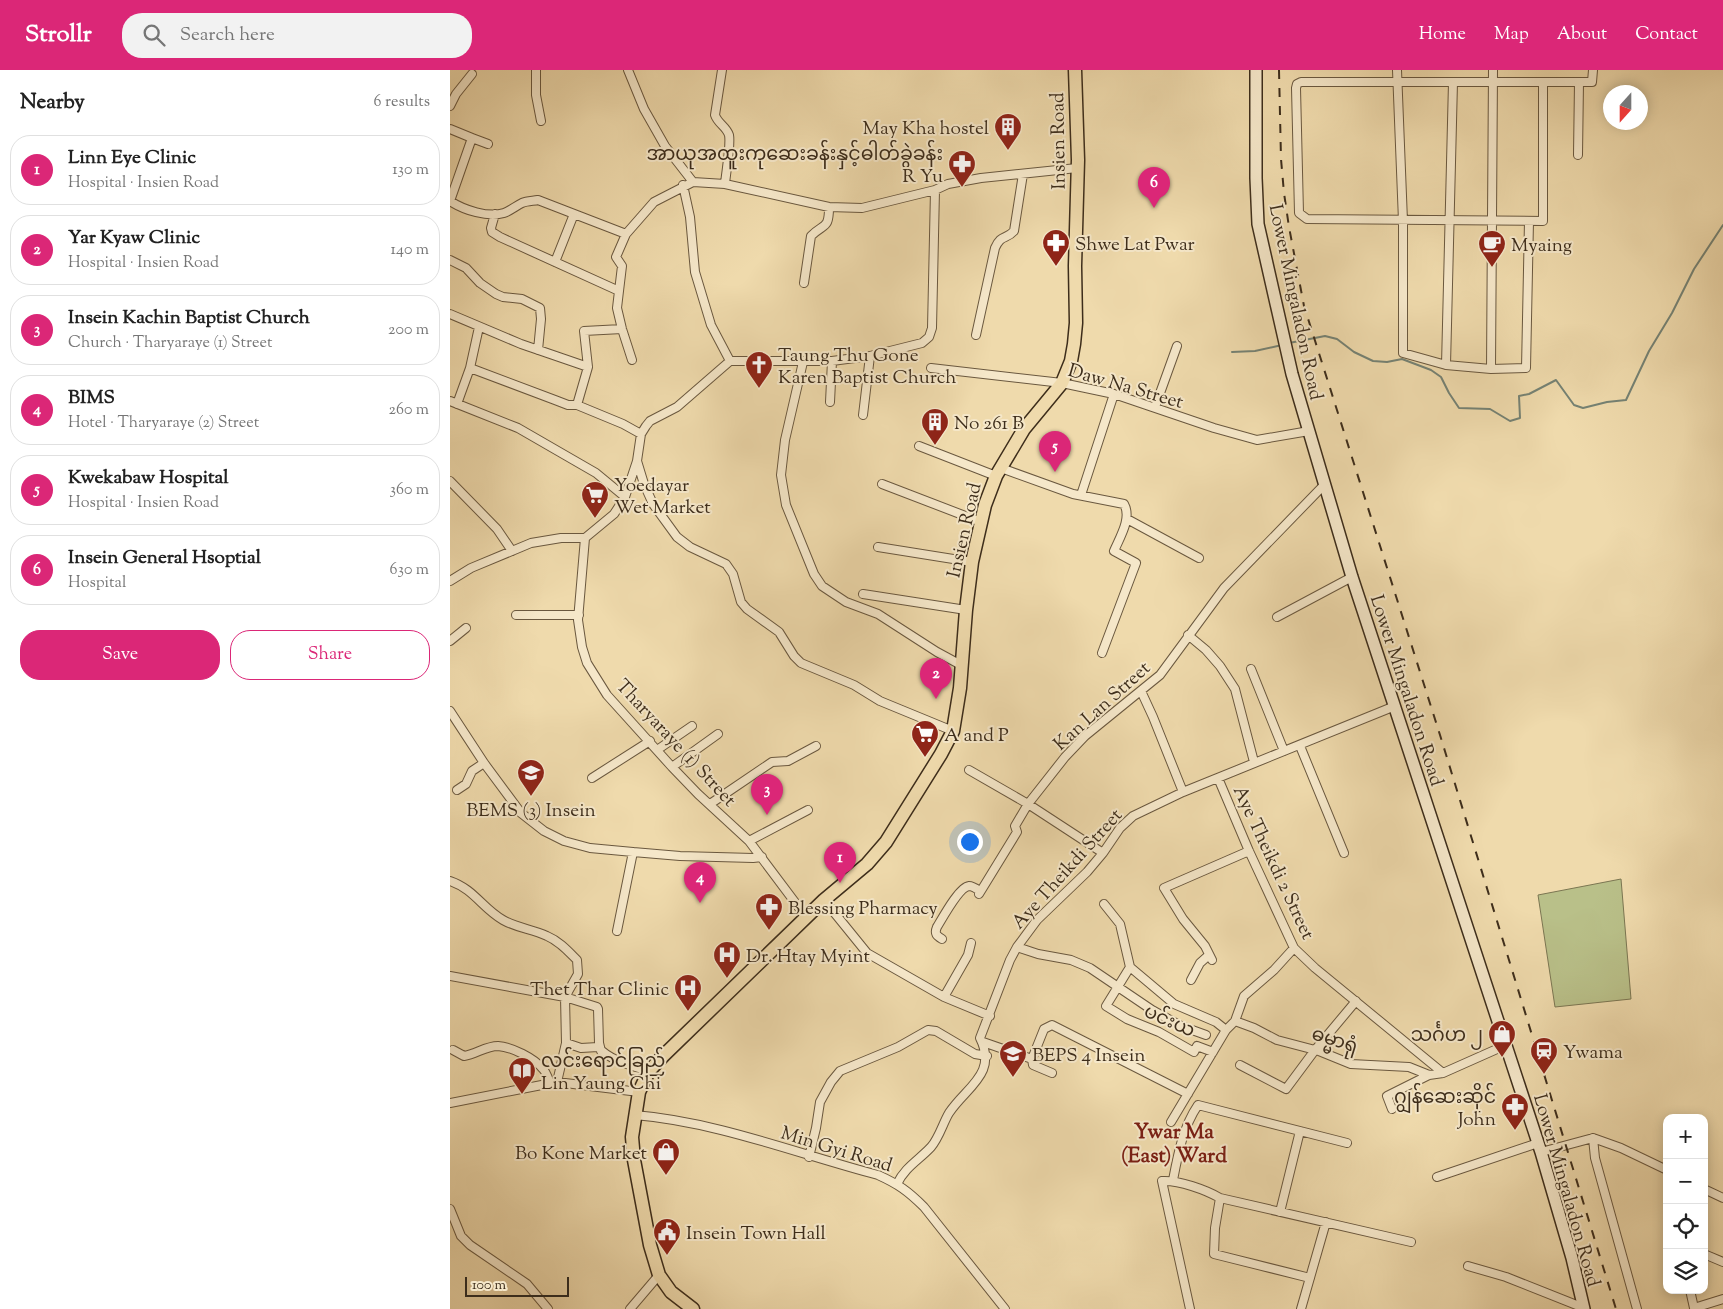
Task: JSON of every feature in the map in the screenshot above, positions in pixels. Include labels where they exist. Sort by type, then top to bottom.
[{"type":"main road","name":"Insien Road","points":[[635,1115],[639,1092],[649,1071],[768,953],[824,900],[867,864],[886,842],[941,754],[953,731],[960,688],[972,562],[985,505],[998,472],[1024,429],[1062,383],[1071,361],[1076,330],[1077,168],[1075,70]]},
{"type":"main road","name":"Lower Mingaladon Road","points":[[1256,70],[1258,224],[1285,341],[1352,577],[1540,1148],[1572,1258],[1584,1308]]},
{"type":"main road","points":[[635,1115],[632,1137],[634,1160],[650,1245],[659,1275],[670,1292],[693,1309]]},
{"type":"street","points":[[536,70],[535,88],[541,121]]},
{"type":"street","points":[[628,70],[644,109],[664,146],[693,182]]},
{"type":"street","points":[[722,70],[715,115],[729,136],[726,184]]},
{"type":"street","points":[[1397,70],[1403,221],[1403,353],[1446,365],[1491,369],[1526,368],[1529,221]]},
{"type":"street","points":[[1491,369],[1493,70]]},
{"type":"street","points":[[1543,82],[1543,221],[1307,219],[1299,212],[1296,88],[1301,82],[1397,82],[1454,82],[1493,82],[1543,82],[1593,82],[1593,70]]},
{"type":"street","points":[[450,106],[456,94],[472,74]]},
{"type":"street","points":[[1446,365],[1454,82]]},
{"type":"street","points":[[1578,155],[1579,82]]},
{"type":"street","points":[[450,129],[488,144]]},
{"type":"street","points":[[472,138],[450,201],[476,212],[495,214],[505,212],[524,202],[538,200],[626,234]]},
{"type":"street","points":[[632,360],[617,308],[622,266],[616,257],[626,234],[654,202],[683,185],[693,182],[726,184],[829,207],[862,208],[935,190],[948,184],[981,178],[1077,168]]},
{"type":"street","points":[[976,335],[994,248],[1001,238],[1014,231],[1023,174]]},
{"type":"street","points":[[683,185],[690,217],[695,272],[712,325],[730,362]]},
{"type":"street","points":[[450,580],[471,568],[531,543],[554,539],[585,538],[614,514],[625,497],[637,461],[641,434],[650,421],[677,406],[730,362],[832,362],[870,356],[922,343],[929,337],[932,328],[935,190]]},
{"type":"street","points":[[804,283],[811,236],[824,228],[829,220],[829,207]]},
{"type":"street","points":[[495,214],[491,228],[492,232],[619,291]]},
{"type":"street","points":[[555,262],[574,214]]},
{"type":"street","points":[[450,260],[466,268],[480,283],[496,294],[522,299],[540,308],[541,319],[538,350]]},
{"type":"street","points":[[450,314],[538,350],[588,367]]},
{"type":"street","points":[[479,327],[470,368],[453,403],[524,432],[596,473],[625,497]]},
{"type":"street","points":[[577,405],[588,367],[584,331],[622,329]]},
{"type":"street","points":[[1155,407],[1177,346]]},
{"type":"street","points":[[863,415],[870,356]]},
{"type":"street","points":[[803,362],[785,440],[781,475],[786,505],[814,574],[822,586],[846,602],[878,614],[961,666]]},
{"type":"street","points":[[830,402],[832,362]]},
{"type":"street","points":[[470,368],[568,405],[577,405],[623,424],[641,434]]},
{"type":"street","name":"Daw Na Street","points":[[931,368],[1062,383],[1114,394],[1214,428],[1257,440],[1309,431]]},
{"type":"street","points":[[1081,495],[1114,394]]},
{"type":"street","points":[[918,446],[1074,494],[1124,504],[1128,510],[1127,519],[1114,550],[1136,563],[1102,654]]},
{"type":"street","points":[[637,461],[644,484],[654,504],[677,537],[690,548],[726,564],[733,574],[741,602],[747,609],[779,632],[794,656],[801,663],[854,685],[880,701],[953,731]]},
{"type":"street","points":[[450,481],[497,529],[512,551]]},
{"type":"street","points":[[882,484],[981,522]]},
{"type":"street","name":"Kan Lan Street","points":[[942,939],[936,935],[937,927],[957,895],[967,886],[971,886],[980,893],[1017,832],[1016,826],[1028,804],[1065,757],[1085,736],[1160,675],[1224,588],[1325,484]]},
{"type":"street","points":[[1127,519],[1199,558]]},
{"type":"street","name":"Tharyaraye (1) Street","points":[[585,538],[579,615],[580,638],[587,663],[607,695],[672,767],[762,857],[806,917]]},
{"type":"street","points":[[878,547],[972,562]]},
{"type":"street","points":[[1277,617],[1352,577]]},
{"type":"street","points":[[863,594],[966,610]]},
{"type":"street","points":[[516,615],[579,615]]},
{"type":"street","points":[[450,641],[466,628]]},
{"type":"street","points":[[1188,635],[1206,650],[1220,666],[1234,688],[1254,762]]},
{"type":"street","points":[[1251,669],[1284,751]]},
{"type":"street","points":[[1141,691],[1183,792]]},
{"type":"street","name":"Aye Theikdi Street","points":[[986,1056],[983,1042],[980,1038],[1017,946],[1037,920],[1087,872],[1120,828],[1133,816],[1183,792],[1254,762],[1300,746],[1395,706]]},
{"type":"street","points":[[450,711],[484,763],[521,813],[544,831],[564,841],[590,848],[680,856],[762,857]]},
{"type":"street","points":[[657,750],[692,726]]},
{"type":"street","points":[[672,767],[718,734]]},
{"type":"street","points":[[592,778],[650,741]]},
{"type":"street","points":[[710,804],[772,762],[788,761],[816,746]]},
{"type":"street","points":[[1300,746],[1344,853]]},
{"type":"street","points":[[457,790],[466,784],[472,771],[484,763]]},
{"type":"street","points":[[969,770],[1028,804],[1103,853]]},
{"type":"street","name":"Aye Theikdi 2 Street","points":[[1218,778],[1294,948],[1315,968],[1443,1073]]},
{"type":"street","points":[[748,841],[808,810]]},
{"type":"street","points":[[1191,980],[1200,964],[1211,958],[1205,946],[1183,919],[1164,888],[1249,851]]},
{"type":"street","points":[[617,931],[633,852]]},
{"type":"street","points":[[450,881],[477,896],[500,919],[512,926],[548,936],[577,960],[578,974],[565,997],[566,1042],[554,1082]]},
{"type":"street","points":[[824,900],[867,953],[944,997],[990,1016]]},
{"type":"street","points":[[1104,904],[1120,924],[1130,967],[1174,1004],[1216,1022],[1226,1030]]},
{"type":"street","points":[[944,997],[968,955],[971,943]]},
{"type":"street","points":[[1017,946],[1038,954],[1071,960],[1090,968],[1152,1010],[1181,1026],[1206,1036]]},
{"type":"street","points":[[1171,1122],[1226,1030],[1235,1021],[1244,996],[1274,970],[1294,948]]},
{"type":"street","points":[[1118,987],[1130,967]]},
{"type":"street","points":[[450,976],[565,997],[598,1008],[601,1050]]},
{"type":"street","name":"ပင်းယ","points":[[1118,987],[1106,1006],[1127,1020],[1158,1032],[1194,1052],[1197,1046],[1213,1052]]},
{"type":"street","points":[[1240,1066],[1286,1089],[1315,1050],[1356,1001]]},
{"type":"street","name":"ဓမ္မာရုံ","points":[[1235,1021],[1277,1040],[1315,1050],[1351,1064],[1409,1068],[1428,1075]]},
{"type":"street","points":[[1052,1073],[1033,1065],[1032,1059],[1044,1030],[1052,1025],[1188,1094]]},
{"type":"street","points":[[809,1157],[820,1102],[831,1082],[840,1071],[898,1047],[928,1030],[936,1031],[975,1054],[986,1056],[984,1068],[978,1080],[951,1111],[933,1145],[903,1172],[897,1184]]},
{"type":"street","points":[[566,1042],[581,1048],[598,1047],[620,1061],[649,1071]]},
{"type":"street","points":[[983,1042],[1032,1059]]},
{"type":"street","points":[[1392,1109],[1386,1096],[1428,1075],[1443,1073],[1506,1045]]},
{"type":"street","points":[[453,1050],[464,1056],[484,1048],[498,1046],[510,1049],[538,1064],[554,1082]]},
{"type":"street","points":[[450,1103],[554,1082],[639,1092]]},
{"type":"street","points":[[1173,1180],[1179,1152],[1190,1117],[1198,1105],[1347,1143]]},
{"type":"street","name":"Min Gyi Road","points":[[635,1115],[661,1117],[696,1124],[878,1175],[897,1184],[908,1191],[924,1207],[1005,1309]]},
{"type":"street","points":[[1280,1212],[1300,1131]]},
{"type":"street","points":[[1593,1138],[1595,1158],[1637,1309]]},
{"type":"street","points":[[1437,1177],[1540,1148],[1593,1138],[1621,1148],[1663,1168]]},
{"type":"street","points":[[1190,1309],[1162,1181],[1173,1180],[1209,1192],[1220,1198],[1411,1242]]},
{"type":"street","points":[[1708,1191],[1723,1198]]},
{"type":"street","points":[[1220,1198],[1214,1228],[1214,1254],[1310,1278]]},
{"type":"street","points":[[450,1209],[453,1226],[461,1236],[470,1245],[527,1284],[548,1309]]},
{"type":"street","points":[[1301,1309],[1326,1222]]},
{"type":"street","points":[[1708,1256],[1723,1262]]},
{"type":"street","points":[[1468,1266],[1506,1277],[1584,1308]]},
{"type":"street","points":[[630,1309],[659,1275]]},
{"type":"street","points":[[1691,1294],[1694,1308],[1723,1299]]},
{"type":"green space","points":[[1621,879],[1631,999],[1555,1007],[1538,895]]},
{"type":"waterway","points":[[1289,343],[1325,336],[1337,339],[1354,352],[1373,361],[1387,362],[1402,359],[1431,370],[1441,377],[1459,408],[1490,409],[1510,421],[1520,418],[1519,396],[1529,394],[1556,380],[1574,405],[1583,408],[1607,402],[1626,400],[1649,351],[1672,313],[1694,269],[1723,225]]},
{"type":"waterway","points":[[1232,352],[1255,351],[1282,345]]},
{"type":"railway","points":[[1279,70],[1281,159],[1284,193],[1304,306],[1440,735],[1616,1309]]},
{"type":"place","name":"May Kha hostel","points":[[1008,151]]},
{"type":"place","name":"အာယုအထူးကုဆေးခန်းနှင့်ဓါတ်ခွဲခန်း R Yu","points":[[962,188]]},
{"type":"place","name":"Insein General Hsoptial","points":[[1154,208]]},
{"type":"place","name":"Shwe Lat Pwar","points":[[1056,267]]},
{"type":"place","name":"Myaing","points":[[1492,268]]},
{"type":"place","name":"Taung Thu Gone Karen Baptist Church","points":[[759,389]]},
{"type":"place","name":"No 261 B","points":[[935,446]]},
{"type":"place","name":"Kwekabaw Hospital","points":[[1055,472]]},
{"type":"place","name":"Yoedayar Wet Market","points":[[595,519]]},
{"type":"place","name":"Yar Kyaw Clinic","points":[[936,699]]},
{"type":"place","name":"A and P","points":[[925,758]]},
{"type":"place","name":"BEMS (3) Insein","points":[[531,797]]},
{"type":"place","name":"Insein Kachin Baptist Church","points":[[767,815]]},
{"type":"place","name":"Linn Eye Clinic","points":[[840,883]]},
{"type":"place","name":"BIMS","points":[[700,903]]},
{"type":"place","name":"Blessing Pharmacy","points":[[769,931]]},
{"type":"place","name":"Dr. Htay Myint","points":[[727,979]]},
{"type":"place","name":"Thet Thar Clinic","points":[[688,1012]]},
{"type":"place","name":"သင်္ဂဟ ၂","points":[[1502,1058]]},
{"type":"place","name":"Ywama","points":[[1544,1075]]},
{"type":"place","name":"BEPS 4 Insein","points":[[1013,1078]]},
{"type":"place","name":"လင်းရောင်ခြည် Lin Yaung Chi","points":[[522,1095]]},
{"type":"place","name":"ဂျွန်ဆေးဆိုင် John","points":[[1515,1131]]},
{"type":"place","name":"Bo Kone Market","points":[[666,1176]]},
{"type":"place","name":"Insein Town Hall","points":[[667,1256]]},
{"type":"district","name":"Ywar Ma (East) Ward","points":[[1174,1143]]}]
